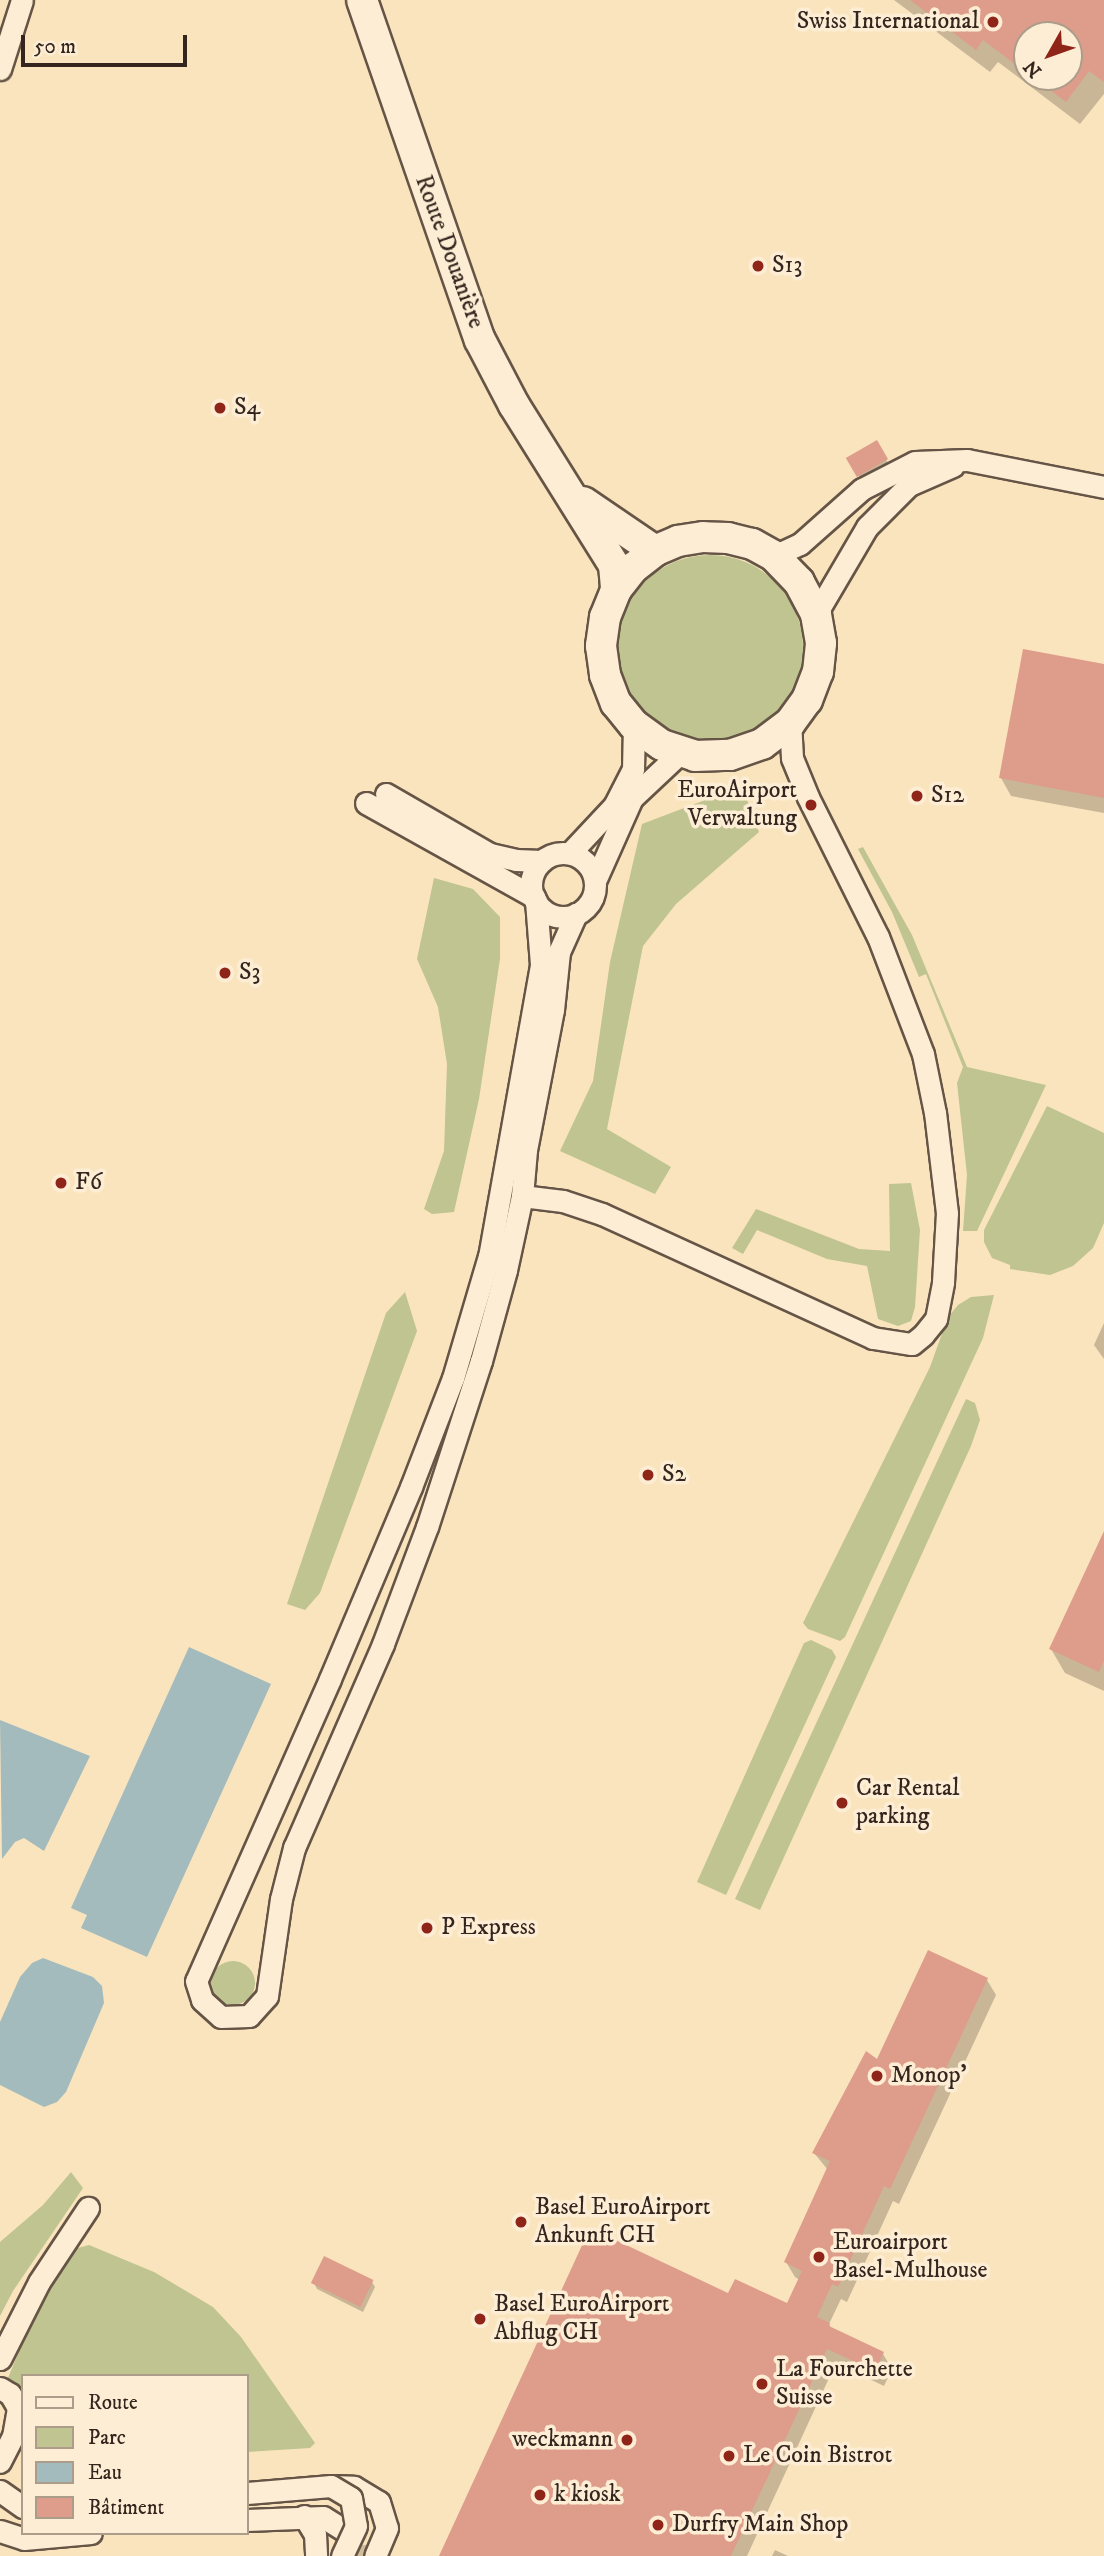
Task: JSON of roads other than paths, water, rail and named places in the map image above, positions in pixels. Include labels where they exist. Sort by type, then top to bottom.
[{"type":"main road","name":"Route Douanière","points":[[362,0],[480,340],[514,405],[614,565],[616,590]]},
{"type":"main road","name":"Route Douanière","points":[[568,490],[631,538],[655,551]]},
{"type":"main road","points":[[715,537],[752,544],[774,556],[799,582],[816,614],[821,643],[818,672],[807,700],[790,723],[762,744],[730,755],[695,756],[663,745],[634,726],[616,703],[605,675],[602,656],[605,617],[616,590],[633,568],[655,551],[678,541],[715,537]]},
{"type":"street","points":[[0,69],[22,0]]},
{"type":"street","points":[[816,614],[848,554],[883,510],[909,485],[967,460]]},
{"type":"street","points":[[774,556],[800,544],[862,489],[915,462],[967,460],[1104,487]]},
{"type":"street","points":[[522,1196],[563,1201],[602,1214],[873,1338],[912,1343],[936,1319],[943,1282],[947,1213],[935,1113],[923,1054],[878,937],[808,797],[792,758],[790,723]]},
{"type":"street","points":[[570,853],[614,806],[633,769],[634,726]]},
{"type":"street","points":[[595,881],[587,863],[570,853],[550,855],[542,861],[532,878],[541,965],[489,1256],[453,1378],[411,1487],[330,1679],[196,1981],[202,2000],[221,2017],[249,2016],[267,1996],[281,1899],[294,1848],[383,1644],[427,1527],[481,1361],[506,1270],[522,1196],[526,1150],[553,1010],[559,953],[576,914],[591,900],[595,881],[632,798],[681,751]]},
{"type":"street","points":[[386,794],[490,854],[516,860],[542,861]]},
{"type":"street","points":[[366,803],[535,899],[557,916],[576,914]]},
{"type":"street","points":[[0,2359],[14,2325],[38,2282],[88,2208]]},
{"type":"street","points":[[0,2388],[10,2394],[19,2408],[13,2436],[0,2462]]},
{"type":"street","points":[[331,2486],[351,2498],[356,2526],[342,2556]]},
{"type":"street","points":[[248,2493],[331,2486],[354,2487],[379,2502],[387,2528],[375,2556]]},
{"type":"street","points":[[0,2491],[21,2506]]},
{"type":"street","points":[[304,2516],[315,2534],[316,2556]]},
{"type":"street","points":[[248,2520],[323,2517],[344,2530]]},
{"type":"street","points":[[0,2531],[24,2539],[69,2535]]},
{"type":"water","points":[[189,1647],[271,1684],[147,1957],[81,1928],[87,1915],[71,1908]]},
{"type":"water","points":[[0,1720],[90,1756],[44,1851],[24,1838],[15,1842],[2,1859]]},
{"type":"water","points":[[43,1958],[93,1977],[102,1986],[104,2003],[66,2092],[57,2102],[44,2107],[0,2085],[0,2022],[20,1977],[32,1963]]},
{"type":"tunnel","points":[[344,2530],[359,2545],[360,2556]]},
{"type":"place","name":"Swiss International","points":[[993,22]]},
{"type":"place","name":"S13","points":[[758,266]]},
{"type":"place","name":"S4","points":[[220,408]]},
{"type":"place","name":"S12","points":[[917,796]]},
{"type":"place","name":"EuroAirport Verwaltung","points":[[811,805]]},
{"type":"place","name":"S3","points":[[225,973]]},
{"type":"place","name":"F6","points":[[61,1183]]},
{"type":"place","name":"S2","points":[[648,1475]]},
{"type":"place","name":"Car Rental parking","points":[[842,1803]]},
{"type":"place","name":"P Express","points":[[427,1928]]},
{"type":"place","name":"Monop'","points":[[877,2076]]},
{"type":"place","name":"Basel EuroAirport Ankunft CH","points":[[521,2222]]},
{"type":"place","name":"Euroairport Basel-Mulhouse","points":[[819,2257]]},
{"type":"place","name":"Basel EuroAirport Abflug CH","points":[[480,2319]]},
{"type":"place","name":"La Fourchette Suisse","points":[[762,2384]]},
{"type":"place","name":"weckmann","points":[[627,2440]]},
{"type":"place","name":"Le Coin Bistrot","points":[[729,2456]]},
{"type":"place","name":"k kiosk","points":[[540,2495]]},
{"type":"place","name":"Durfry Main Shop","points":[[658,2525]]}]
